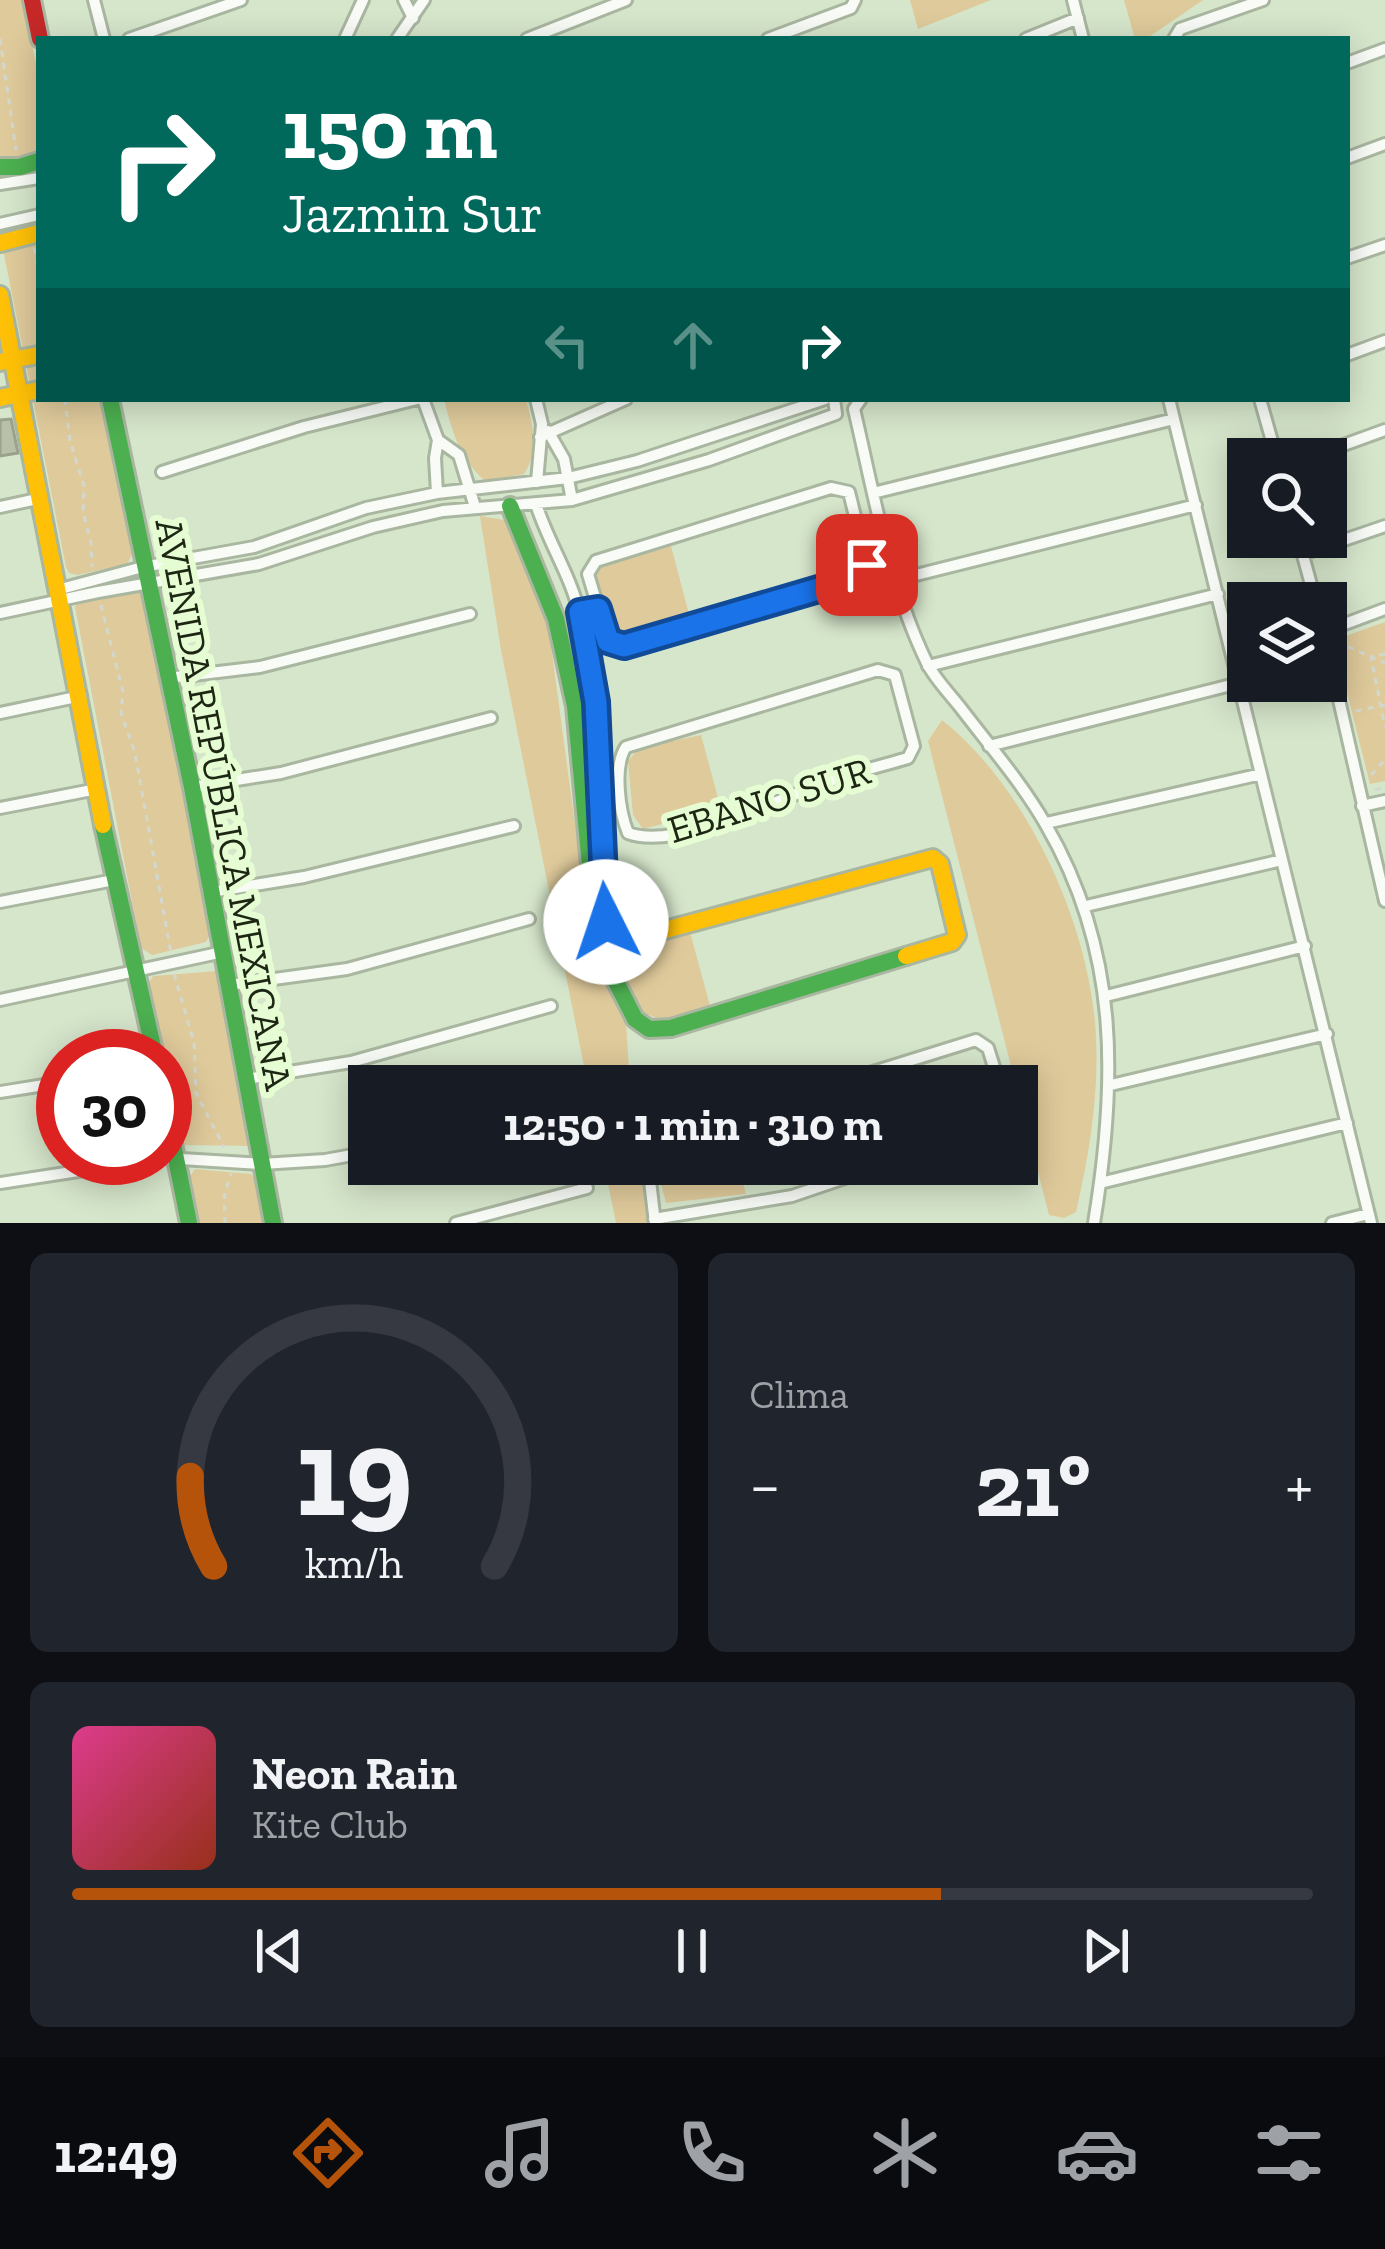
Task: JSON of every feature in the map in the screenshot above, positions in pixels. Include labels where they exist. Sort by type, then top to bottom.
[{"type":"main road","points":[[32,0],[39,36]]},
{"type":"main road","points":[[0,167],[36,162]]},
{"type":"main road","points":[[0,243],[36,234]]},
{"type":"main road","points":[[0,295],[7,361],[30,392],[42,498],[114,880],[149,1029]]},
{"type":"main road","points":[[0,398],[30,392]]},
{"type":"main road","name":"AVENIDA REPÚBLICA MEXICANA","points":[[111,402],[192,787],[273,1223]]},
{"type":"main road","points":[[510,506],[556,619],[574,706],[582,797],[606,937],[634,1019],[658,1030],[956,940],[940,864],[928,858],[639,937],[606,937]]},
{"type":"main road","points":[[177,1185],[189,1223]]},
{"type":"street","points":[[94,0],[103,36]]},
{"type":"street","points":[[139,36],[241,0]]},
{"type":"street","points":[[346,36],[363,0]]},
{"type":"street","points":[[404,0],[412,18]]},
{"type":"street","points":[[399,36],[424,0]]},
{"type":"street","points":[[535,36],[626,0]]},
{"type":"street","points":[[1073,0],[1082,36]]},
{"type":"street","points":[[1214,0],[1217,16]]},
{"type":"street","points":[[1176,36],[1180,29],[1263,0]]},
{"type":"street","points":[[775,36],[852,4]]},
{"type":"street","points":[[1033,36],[1078,18]]},
{"type":"street","points":[[1350,62],[1385,49]]},
{"type":"street","points":[[1350,157],[1385,144]]},
{"type":"street","points":[[0,184],[36,178]]},
{"type":"street","points":[[0,224],[36,216]]},
{"type":"street","points":[[1350,258],[1385,245]]},
{"type":"street","points":[[1350,354],[1385,341]]},
{"type":"street","points":[[162,472],[304,427],[408,402]]},
{"type":"street","points":[[421,402],[438,440],[459,455],[475,507]]},
{"type":"street","points":[[537,402],[544,432],[568,478],[572,500]]},
{"type":"street","points":[[544,432],[619,402]]},
{"type":"street","points":[[61,595],[98,592],[254,547],[366,508],[437,493],[568,478],[816,402]]},
{"type":"street","points":[[0,614],[38,605],[94,578],[260,564],[374,527],[475,507],[572,500],[709,460],[836,414],[834,402]]},
{"type":"street","points":[[1170,402],[1227,621]]},
{"type":"street","points":[[1261,402],[1271,438]]},
{"type":"street","points":[[858,404],[873,493],[896,580],[928,666],[1046,823],[1086,906],[1106,996],[1111,1085],[1094,1223]]},
{"type":"street","points":[[873,493],[1174,419]]},
{"type":"street","points":[[1347,444],[1385,430]]},
{"type":"street","points":[[537,482],[544,432]]},
{"type":"street","points":[[437,493],[438,440]]},
{"type":"street","points":[[831,488],[849,492],[867,565],[856,578],[624,646],[608,641],[598,609],[588,574],[596,561],[831,488]]},
{"type":"street","points":[[0,507],[42,498]]},
{"type":"street","points":[[536,504],[580,612],[596,702],[603,794],[595,878]]},
{"type":"street","points":[[896,580],[1196,506]]},
{"type":"street","points":[[1347,539],[1385,526]]},
{"type":"street","points":[[928,666],[1218,594]]},
{"type":"street","points":[[556,619],[598,609]]},
{"type":"street","points":[[1347,628],[1385,609]]},
{"type":"street","points":[[169,678],[260,667],[470,614]]},
{"type":"street","name":"EBANO SUR","points":[[878,670],[895,675],[914,746],[908,758],[834,779],[700,829],[642,837],[628,832],[621,790],[619,759],[626,747],[878,670]]},
{"type":"street","points":[[989,746],[1227,686]]},
{"type":"street","points":[[0,712],[81,696]]},
{"type":"street","points":[[1244,702],[1370,1219],[1332,1223]]},
{"type":"street","points":[[1340,702],[1384,894]]},
{"type":"street","points":[[192,787],[280,773],[491,718]]},
{"type":"street","points":[[1046,823],[1261,774]]},
{"type":"street","points":[[0,808],[97,789]]},
{"type":"street","points":[[582,797],[621,790]]},
{"type":"street","points":[[1362,806],[1385,801]]},
{"type":"street","points":[[212,892],[304,877],[514,826]]},
{"type":"street","points":[[1086,906],[1282,860]]},
{"type":"street","points":[[0,902],[114,880]]},
{"type":"street","points":[[230,985],[320,975],[529,919]]},
{"type":"street","points":[[1106,996],[1304,946]]},
{"type":"street","points":[[0,1000],[223,952]]},
{"type":"street","points":[[246,1078],[350,1062],[551,1006]]},
{"type":"street","points":[[1111,1085],[1327,1034]]},
{"type":"street","points":[[896,1065],[976,1040],[988,1048],[994,1065]]},
{"type":"street","points":[[0,1092],[36,1086]]},
{"type":"street","points":[[1100,1183],[1347,1123]]},
{"type":"street","points":[[192,1159],[262,1164],[348,1154]]},
{"type":"street","points":[[0,1183],[36,1177]]},
{"type":"street","points":[[651,1185],[655,1221],[791,1196],[824,1185]]},
{"type":"street","points":[[456,1223],[587,1188]]},
{"type":"path","points":[[65,402],[84,486],[82,512],[94,578]]},
{"type":"path","points":[[98,592],[123,692],[121,713],[135,753],[172,962],[194,1042],[196,1093],[230,1161],[225,1223]]},
{"type":"path","points":[[1347,647],[1385,663]]},
{"type":"path","points":[[1371,657],[1385,654]]},
{"type":"path","points":[[1371,657],[1385,727]]},
{"type":"path","points":[[1349,713],[1383,705]]},
{"type":"path","points":[[1366,781],[1385,760]]},
{"type":"shaded area","points":[[0,0],[23,0],[36,63],[36,156],[9,162],[0,158]]},
{"type":"shaded area","points":[[910,0],[991,0],[918,29]]},
{"type":"shaded area","points":[[1124,0],[1203,0],[1150,36],[1134,36]]},
{"type":"shaded area","points":[[36,241],[36,402],[106,402],[135,549],[127,564],[77,575],[66,567],[3,249]]},
{"type":"shaded area","points":[[445,402],[527,402],[533,447],[524,474],[485,481],[469,463]]},
{"type":"shaded area","points":[[480,516],[510,521],[545,601],[596,948],[626,1023],[629,1065],[584,1065],[501,650]]},
{"type":"shaded area","points":[[671,546],[690,618],[630,637],[619,636],[612,629],[596,579],[599,568]]},
{"type":"shaded area","points":[[132,588],[144,596],[211,933],[206,942],[152,955],[141,948],[75,607],[81,598]]},
{"type":"shaded area","points":[[1385,622],[1385,781],[1370,784],[1347,693],[1347,636]]},
{"type":"shaded area","points":[[942,720],[1002,783],[1050,864],[1082,951],[1092,995],[1096,1081],[1076,1212],[1064,1218],[1049,1215],[1038,1172],[1038,1065],[1011,1065],[928,741]]},
{"type":"shaded area","points":[[701,735],[721,809],[643,829],[633,815],[628,761],[639,748]]},
{"type":"shaded area","points":[[690,932],[710,1006],[662,1020],[641,1012],[620,971],[618,945]]},
{"type":"shaded area","points":[[218,971],[251,1146],[192,1145],[192,1029],[159,1029],[149,983],[153,976]]},
{"type":"shaded area","points":[[195,1169],[251,1174],[260,1184],[268,1223],[195,1223],[188,1185],[192,1185]]},
{"type":"shaded area","points":[[608,1185],[647,1185],[655,1223],[616,1223]]},
{"type":"shaded area","points":[[661,1185],[744,1185],[746,1194],[666,1203]]},
{"type":"building","points":[[11,419],[18,453],[0,456],[0,420]]},
{"type":"traffic: fast","points":[[0,167],[36,162]]},
{"type":"traffic: fast","points":[[111,402],[192,787],[273,1223]]},
{"type":"traffic: fast","points":[[510,506],[556,619],[575,706],[596,929],[635,1019],[649,1029],[671,1028],[906,956]]},
{"type":"traffic: fast","points":[[103,825],[149,1029]]},
{"type":"traffic: fast","points":[[181,1185],[189,1223]]},
{"type":"traffic: slow","points":[[0,243],[36,234]]},
{"type":"traffic: slow","points":[[0,295],[103,825]]},
{"type":"traffic: slow","points":[[0,362],[36,356]]},
{"type":"traffic: slow","points":[[0,398],[36,391]]},
{"type":"traffic: slow","points":[[599,940],[614,934],[639,937],[933,858],[940,864],[957,935],[952,942],[906,956]]},
{"type":"traffic: jam","points":[[32,0],[39,36]]},
{"type":"route","points":[[606,922],[596,702],[580,612],[598,609],[608,641],[624,646],[856,578],[867,565]]}]
